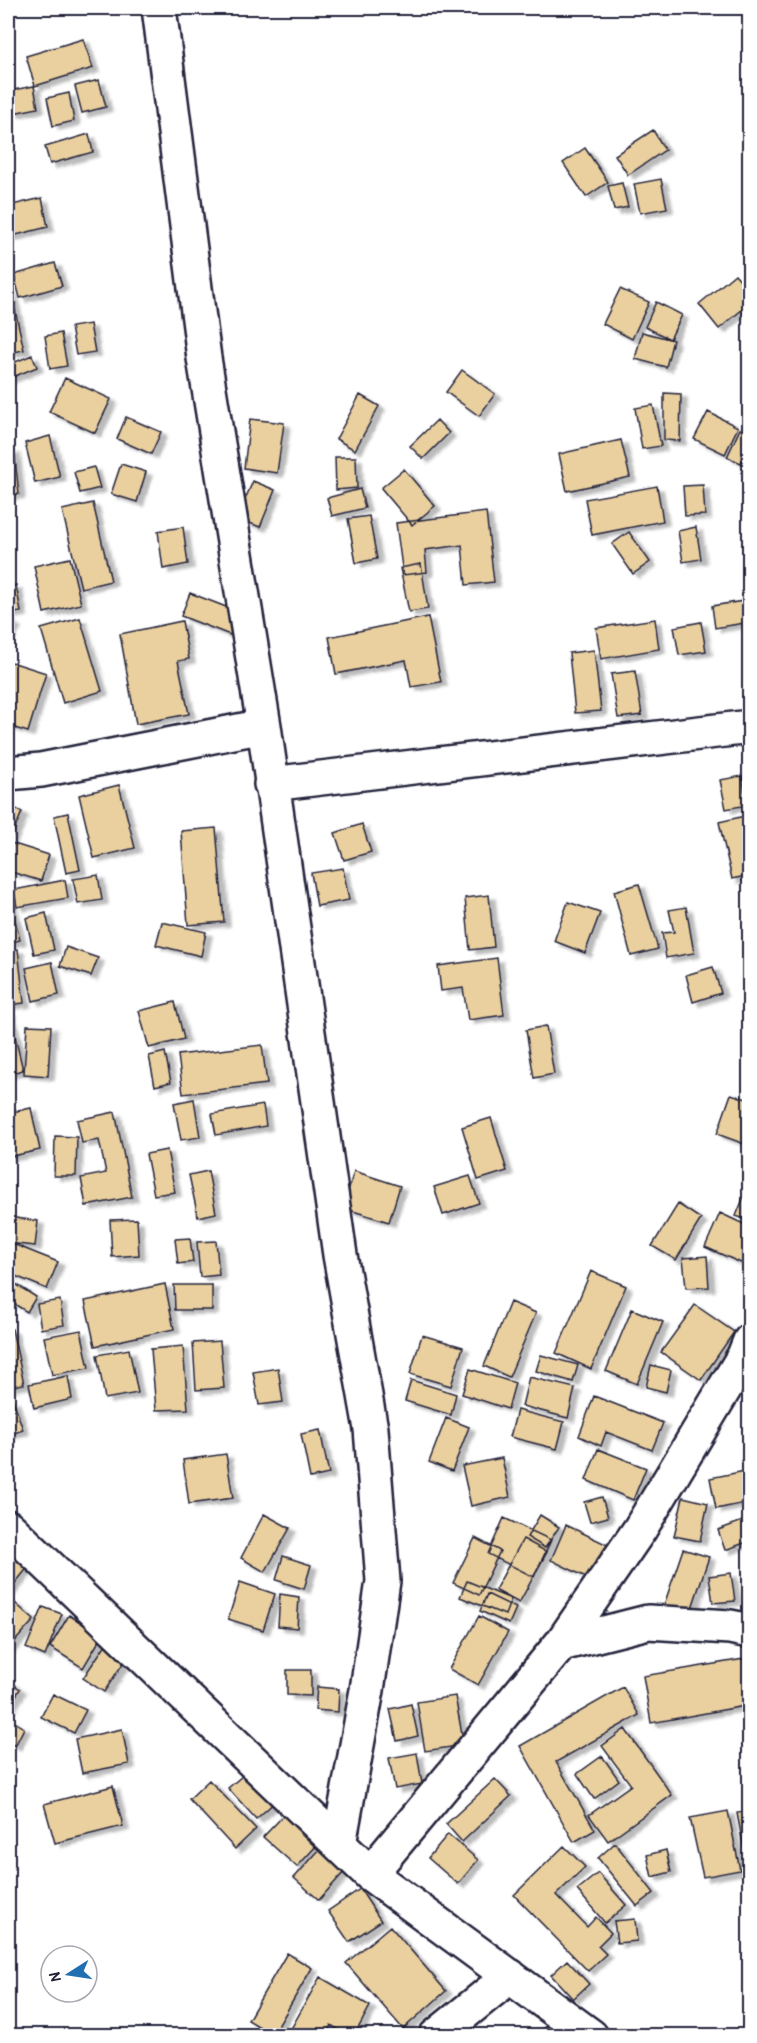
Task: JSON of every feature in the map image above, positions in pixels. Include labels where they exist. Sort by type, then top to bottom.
[{"type":"street","points":[[159,8],[204,358],[264,726],[340,1255],[371,1429],[383,1581],[367,1690],[339,1844]]},
{"type":"street","points":[[8,773],[40,770],[264,726]]},
{"type":"street","points":[[271,784],[750,727]]},
{"type":"street","points":[[370,1874],[561,1644],[640,1529],[744,1356],[750,1341]]},
{"type":"street","points":[[8,1527],[370,1874],[591,2036]]},
{"type":"street","points":[[561,1644],[648,1622],[730,1627],[750,1631]]},
{"type":"street","points":[[436,2036],[510,1976]]},
{"type":"building","points":[[83,39],[93,68],[35,86],[26,56]]},
{"type":"building","points":[[99,80],[106,107],[82,113],[75,86]]},
{"type":"building","points":[[34,86],[38,108],[13,113],[8,91]]},
{"type":"building","points":[[69,93],[74,121],[53,126],[47,98]]},
{"type":"building","points":[[653,130],[665,150],[628,175],[615,155]]},
{"type":"building","points":[[89,134],[93,152],[50,164],[45,147]]},
{"type":"building","points":[[585,148],[608,182],[586,197],[563,163]]},
{"type":"building","points":[[661,179],[667,208],[640,213],[634,184]]},
{"type":"building","points":[[622,183],[628,207],[614,210],[608,186]]},
{"type":"building","points":[[42,198],[48,227],[8,237],[8,206]]},
{"type":"building","points":[[55,263],[62,286],[20,298],[14,275]]},
{"type":"building","points":[[735,274],[750,291],[750,303],[719,329],[699,304]]},
{"type":"building","points":[[620,289],[649,302],[632,339],[603,324]]},
{"type":"building","points":[[11,292],[24,350],[8,353],[8,293]]},
{"type":"building","points":[[656,302],[682,315],[670,339],[645,327]]},
{"type":"building","points":[[90,324],[95,352],[76,355],[71,327]]},
{"type":"building","points":[[642,332],[673,340],[666,367],[635,359]]},
{"type":"building","points":[[61,333],[67,366],[50,369],[45,336]]},
{"type":"building","points":[[32,355],[37,367],[8,379],[8,365]]},
{"type":"building","points":[[462,370],[495,394],[479,416],[446,392]]},
{"type":"building","points":[[65,378],[111,399],[95,433],[49,412]]},
{"type":"building","points":[[664,393],[681,394],[680,441],[664,440]]},
{"type":"building","points":[[360,395],[379,406],[355,450],[336,439]]},
{"type":"building","points":[[653,405],[661,446],[642,449],[635,408]]},
{"type":"building","points":[[708,412],[738,427],[725,454],[694,439]]},
{"type":"building","points":[[126,417],[161,432],[151,454],[117,439]]},
{"type":"building","points":[[250,419],[284,423],[277,473],[244,468]]},
{"type":"building","points":[[437,420],[449,433],[423,459],[410,446]]},
{"type":"building","points":[[740,429],[750,433],[750,445],[741,463],[727,457]]},
{"type":"building","points":[[50,436],[60,477],[35,483],[25,443]]},
{"type":"building","points":[[621,440],[630,477],[567,491],[559,454]]},
{"type":"building","points":[[14,450],[19,494],[8,495],[8,451]]},
{"type":"building","points":[[335,457],[356,457],[357,488],[336,490]]},
{"type":"building","points":[[121,464],[146,472],[137,502],[111,494]]},
{"type":"building","points":[[94,467],[100,488],[80,493],[74,472]]},
{"type":"building","points":[[404,469],[435,506],[412,525],[381,488]]},
{"type":"building","points":[[253,481],[275,490],[260,527],[237,518]]},
{"type":"building","points":[[703,485],[705,515],[685,516],[683,486]]},
{"type":"building","points":[[657,486],[663,521],[592,535],[585,499]]},
{"type":"building","points":[[360,489],[365,508],[332,516],[327,498]]},
{"type":"building","points":[[93,503],[111,581],[81,588],[62,510]]},
{"type":"building","points":[[486,512],[494,582],[466,585],[462,545],[425,550],[427,572],[403,575],[396,523]]},
{"type":"building","points":[[369,516],[377,559],[356,563],[348,519]]},
{"type":"building","points":[[183,527],[188,564],[163,569],[158,531]]},
{"type":"building","points":[[696,527],[701,559],[683,562],[678,531]]},
{"type":"building","points":[[629,532],[650,562],[633,574],[612,544]]},
{"type":"building","points":[[70,558],[81,604],[44,613],[34,566]]},
{"type":"building","points":[[421,564],[428,609],[409,612],[400,568]]},
{"type":"building","points":[[16,585],[21,612],[8,614],[8,587]]},
{"type":"building","points":[[190,593],[239,612],[230,635],[181,616]]},
{"type":"building","points":[[750,600],[750,622],[715,628],[712,606]]},
{"type":"building","points":[[428,617],[441,682],[411,687],[406,660],[336,674],[329,637]]},
{"type":"building","points":[[80,618],[102,691],[63,703],[41,629]]},
{"type":"building","points":[[8,619],[15,624],[8,636]]},
{"type":"building","points":[[655,619],[659,649],[601,659],[596,628]]},
{"type":"building","points":[[182,621],[189,659],[178,661],[189,714],[136,724],[120,634]]},
{"type":"building","points":[[701,622],[706,651],[679,655],[674,627]]},
{"type":"building","points":[[594,650],[601,711],[575,713],[569,653]]},
{"type":"building","points":[[8,661],[46,673],[28,732],[8,726]]},
{"type":"building","points":[[635,671],[642,715],[618,718],[611,674]]},
{"type":"building","points":[[742,776],[747,805],[726,809],[720,780]]},
{"type":"building","points":[[119,785],[135,848],[94,858],[79,795]]},
{"type":"building","points":[[8,805],[22,812],[8,845]]},
{"type":"building","points":[[68,813],[80,870],[66,873],[54,816]]},
{"type":"building","points":[[749,815],[750,875],[732,879],[719,822]]},
{"type":"building","points":[[362,824],[371,852],[344,860],[335,833]]},
{"type":"building","points":[[216,828],[224,922],[188,925],[181,831]]},
{"type":"building","points":[[11,843],[49,855],[41,881],[8,871]]},
{"type":"building","points":[[343,868],[349,900],[317,906],[311,873]]},
{"type":"building","points":[[98,875],[102,900],[78,904],[73,879]]},
{"type":"building","points":[[65,880],[68,898],[17,907],[14,890]]},
{"type":"building","points":[[639,884],[658,949],[631,956],[614,891]]},
{"type":"building","points":[[8,892],[20,940],[8,943]]},
{"type":"building","points":[[489,895],[494,947],[470,950],[465,898]]},
{"type":"building","points":[[568,902],[600,913],[585,953],[554,941]]},
{"type":"building","points":[[686,907],[694,953],[666,958],[662,933],[674,932],[669,910]]},
{"type":"building","points":[[46,913],[54,950],[34,954],[26,918]]},
{"type":"building","points":[[162,922],[206,932],[201,956],[156,945]]},
{"type":"building","points":[[66,947],[98,958],[91,976],[60,966]]},
{"type":"building","points":[[18,949],[24,1003],[8,1005],[8,950]]},
{"type":"building","points":[[497,958],[504,1015],[468,1020],[463,988],[441,991],[438,966]]},
{"type":"building","points":[[52,962],[59,995],[33,1001],[26,968]]},
{"type":"building","points":[[713,967],[721,993],[693,1002],[686,975]]},
{"type":"building","points":[[175,1002],[184,1039],[149,1048],[139,1011]]},
{"type":"building","points":[[8,1011],[23,1070],[8,1074]]},
{"type":"building","points":[[27,1025],[51,1026],[48,1076],[24,1074]]},
{"type":"building","points":[[546,1026],[554,1074],[534,1078],[526,1030]]},
{"type":"building","points":[[262,1045],[267,1084],[183,1094],[178,1055]]},
{"type":"building","points":[[165,1052],[171,1082],[155,1086],[149,1056]]},
{"type":"building","points":[[731,1094],[750,1100],[750,1146],[717,1134]]},
{"type":"building","points":[[194,1099],[200,1137],[181,1140],[174,1103]]},
{"type":"building","points":[[263,1105],[266,1126],[216,1135],[212,1114]]},
{"type":"building","points":[[31,1108],[40,1150],[8,1157],[8,1113]]},
{"type":"building","points":[[115,1112],[132,1197],[86,1206],[81,1178],[106,1173],[99,1140],[82,1143],[77,1120]]},
{"type":"building","points":[[491,1118],[507,1171],[478,1180],[462,1127]]},
{"type":"building","points":[[55,1136],[77,1137],[76,1176],[54,1176]]},
{"type":"building","points":[[167,1150],[175,1192],[154,1195],[146,1154]]},
{"type":"building","points":[[208,1171],[216,1213],[198,1217],[189,1175]]},
{"type":"building","points":[[354,1171],[400,1186],[389,1222],[343,1208]]},
{"type":"building","points":[[470,1176],[479,1203],[443,1215],[434,1187]]},
{"type":"building","points":[[745,1194],[750,1196],[750,1221],[736,1216]]},
{"type":"building","points":[[678,1204],[701,1219],[676,1260],[652,1246]]},
{"type":"building","points":[[720,1213],[750,1227],[750,1267],[705,1247]]},
{"type":"building","points":[[8,1217],[38,1221],[35,1246],[8,1243]]},
{"type":"building","points":[[137,1219],[139,1255],[112,1257],[110,1220]]},
{"type":"building","points":[[190,1238],[193,1262],[178,1264],[175,1239]]},
{"type":"building","points":[[216,1241],[219,1275],[200,1277],[197,1242]]},
{"type":"building","points":[[13,1244],[58,1262],[47,1289],[8,1273],[8,1258]]},
{"type":"building","points":[[707,1256],[709,1287],[686,1288],[683,1258]]},
{"type":"building","points":[[591,1271],[626,1286],[591,1369],[556,1353]]},
{"type":"building","points":[[11,1281],[36,1297],[27,1312],[8,1300],[8,1287]]},
{"type":"building","points":[[165,1284],[174,1329],[95,1346],[85,1301]]},
{"type":"building","points":[[174,1285],[212,1285],[212,1310],[175,1310]]},
{"type":"building","points":[[60,1300],[64,1325],[41,1329],[37,1304]]},
{"type":"building","points":[[510,1302],[536,1313],[509,1377],[484,1366]]},
{"type":"building","points":[[695,1305],[734,1332],[701,1380],[661,1352]]},
{"type":"building","points":[[632,1309],[663,1322],[637,1384],[606,1371]]},
{"type":"building","points":[[12,1329],[24,1384],[8,1387],[8,1330]]},
{"type":"building","points":[[81,1330],[89,1368],[52,1375],[44,1337]]},
{"type":"building","points":[[422,1335],[463,1347],[451,1386],[410,1374]]},
{"type":"building","points":[[220,1341],[224,1388],[196,1390],[193,1343]]},
{"type":"building","points":[[183,1346],[188,1409],[156,1410],[151,1349]]},
{"type":"building","points":[[129,1349],[138,1393],[105,1399],[97,1355]]},
{"type":"building","points":[[541,1355],[578,1365],[573,1382],[536,1371]]},
{"type":"building","points":[[651,1365],[671,1370],[666,1392],[646,1387]]},
{"type":"building","points":[[278,1368],[283,1402],[259,1405],[253,1372]]},
{"type":"building","points":[[470,1369],[515,1383],[508,1409],[462,1394]]},
{"type":"building","points":[[68,1376],[72,1399],[34,1408],[29,1384]]},
{"type":"building","points":[[529,1377],[575,1388],[568,1418],[522,1406]]},
{"type":"building","points":[[411,1380],[456,1394],[451,1415],[405,1401]]},
{"type":"building","points":[[594,1396],[663,1423],[652,1450],[606,1432],[601,1446],[579,1436]]},
{"type":"building","points":[[13,1399],[23,1430],[8,1435],[8,1401]]},
{"type":"building","points":[[517,1410],[564,1422],[557,1449],[510,1437]]},
{"type":"building","points":[[446,1418],[469,1427],[452,1471],[429,1462]]},
{"type":"building","points":[[320,1430],[329,1474],[310,1478],[301,1434]]},
{"type":"building","points":[[598,1449],[646,1468],[633,1500],[586,1480]]},
{"type":"building","points":[[226,1454],[233,1498],[189,1504],[183,1460]]},
{"type":"building","points":[[502,1458],[510,1497],[471,1506],[462,1466]]},
{"type":"building","points":[[750,1470],[750,1502],[716,1509],[710,1478]]},
{"type":"building","points":[[602,1497],[608,1517],[590,1522],[584,1502]]},
{"type":"building","points":[[683,1497],[708,1503],[700,1541],[674,1536]]},
{"type":"building","points":[[264,1514],[290,1528],[265,1572],[241,1558]]},
{"type":"building","points":[[540,1515],[559,1527],[545,1548],[527,1537]]},
{"type":"building","points":[[504,1518],[551,1540],[534,1577],[488,1554]]},
{"type":"building","points":[[748,1519],[750,1541],[725,1550],[718,1530]]},
{"type":"building","points":[[566,1525],[612,1547],[596,1582],[551,1560]]},
{"type":"building","points":[[475,1538],[500,1551],[479,1595],[453,1583]]},
{"type":"building","points":[[523,1539],[547,1552],[519,1603],[495,1590]]},
{"type":"building","points":[[683,1549],[709,1557],[690,1614],[664,1605]]},
{"type":"building","points":[[12,1551],[29,1566],[8,1592],[8,1557]]},
{"type":"building","points":[[283,1556],[311,1565],[304,1589],[276,1580]]},
{"type":"building","points":[[731,1573],[735,1601],[713,1603],[709,1576]]},
{"type":"building","points":[[750,1575],[750,1604],[745,1603]]},
{"type":"building","points":[[467,1581],[511,1599],[505,1615],[460,1597]]},
{"type":"building","points":[[240,1582],[275,1594],[263,1630],[228,1619]]},
{"type":"building","points":[[280,1594],[299,1597],[297,1628],[278,1626]]},
{"type":"building","points":[[487,1594],[516,1608],[509,1624],[480,1611]]},
{"type":"building","points":[[14,1602],[34,1620],[8,1649],[8,1609]]},
{"type":"building","points":[[43,1607],[62,1614],[45,1656],[26,1648]]},
{"type":"building","points":[[69,1615],[102,1636],[83,1668],[50,1647]]},
{"type":"building","points":[[479,1616],[508,1632],[478,1685],[449,1669]]},
{"type":"building","points":[[108,1641],[128,1656],[104,1692],[83,1678]]},
{"type":"building","points":[[750,1658],[750,1705],[651,1723],[643,1676]]},
{"type":"building","points":[[287,1670],[311,1670],[311,1696],[287,1695]]},
{"type":"building","points":[[8,1680],[20,1689],[8,1709]]},
{"type":"building","points":[[317,1687],[339,1689],[338,1712],[315,1710]]},
{"type":"building","points":[[623,1687],[639,1715],[556,1762],[595,1830],[574,1842],[520,1746]]},
{"type":"building","points":[[53,1694],[86,1710],[74,1733],[41,1717]]},
{"type":"building","points":[[455,1696],[464,1745],[425,1751],[417,1702]]},
{"type":"building","points":[[411,1704],[418,1736],[397,1741],[390,1709]]},
{"type":"building","points":[[8,1718],[24,1728],[15,1746],[8,1742]]},
{"type":"building","points":[[122,1729],[129,1764],[82,1773],[75,1739]]},
{"type":"building","points":[[625,1729],[672,1795],[608,1841],[589,1815],[631,1785],[602,1746]]},
{"type":"building","points":[[417,1753],[422,1784],[395,1789],[389,1758]]},
{"type":"building","points":[[602,1756],[619,1780],[594,1799],[577,1774]]},
{"type":"building","points":[[249,1770],[276,1801],[256,1819],[228,1788]]},
{"type":"building","points":[[495,1779],[511,1796],[462,1842],[446,1824]]},
{"type":"building","points":[[209,1780],[256,1829],[235,1849],[189,1799]]},
{"type":"building","points":[[113,1786],[123,1826],[55,1843],[44,1804]]},
{"type":"building","points":[[728,1811],[740,1870],[703,1877],[690,1818]]},
{"type":"building","points":[[750,1811],[750,1871],[748,1871],[737,1813]]},
{"type":"building","points":[[285,1814],[318,1844],[297,1867],[263,1837]]},
{"type":"building","points":[[448,1834],[478,1860],[458,1884],[428,1858]]},
{"type":"building","points":[[615,1843],[654,1893],[637,1906],[598,1858]]},
{"type":"building","points":[[564,1846],[585,1867],[556,1895],[587,1927],[596,1917],[611,1933],[598,1946],[606,1954],[588,1971],[514,1895]]},
{"type":"building","points":[[320,1849],[344,1872],[319,1900],[294,1878]]},
{"type":"building","points":[[666,1850],[671,1872],[652,1877],[647,1855]]},
{"type":"building","points":[[598,1873],[626,1905],[605,1923],[577,1890]]},
{"type":"building","points":[[360,1889],[381,1921],[349,1942],[328,1911]]},
{"type":"building","points":[[635,1919],[637,1941],[617,1943],[614,1921]]},
{"type":"building","points":[[390,1926],[446,1991],[403,2029],[346,1963]]},
{"type":"building","points":[[287,1953],[312,1968],[273,2035],[248,2020]]},
{"type":"building","points":[[567,1960],[589,1984],[573,1999],[551,1975]]},
{"type":"building","points":[[320,1977],[370,2006],[354,2036],[349,2036],[331,2025],[325,2036],[287,2036]]},
{"type":"building","points":[[548,2025],[555,2036],[534,2036]]}]
